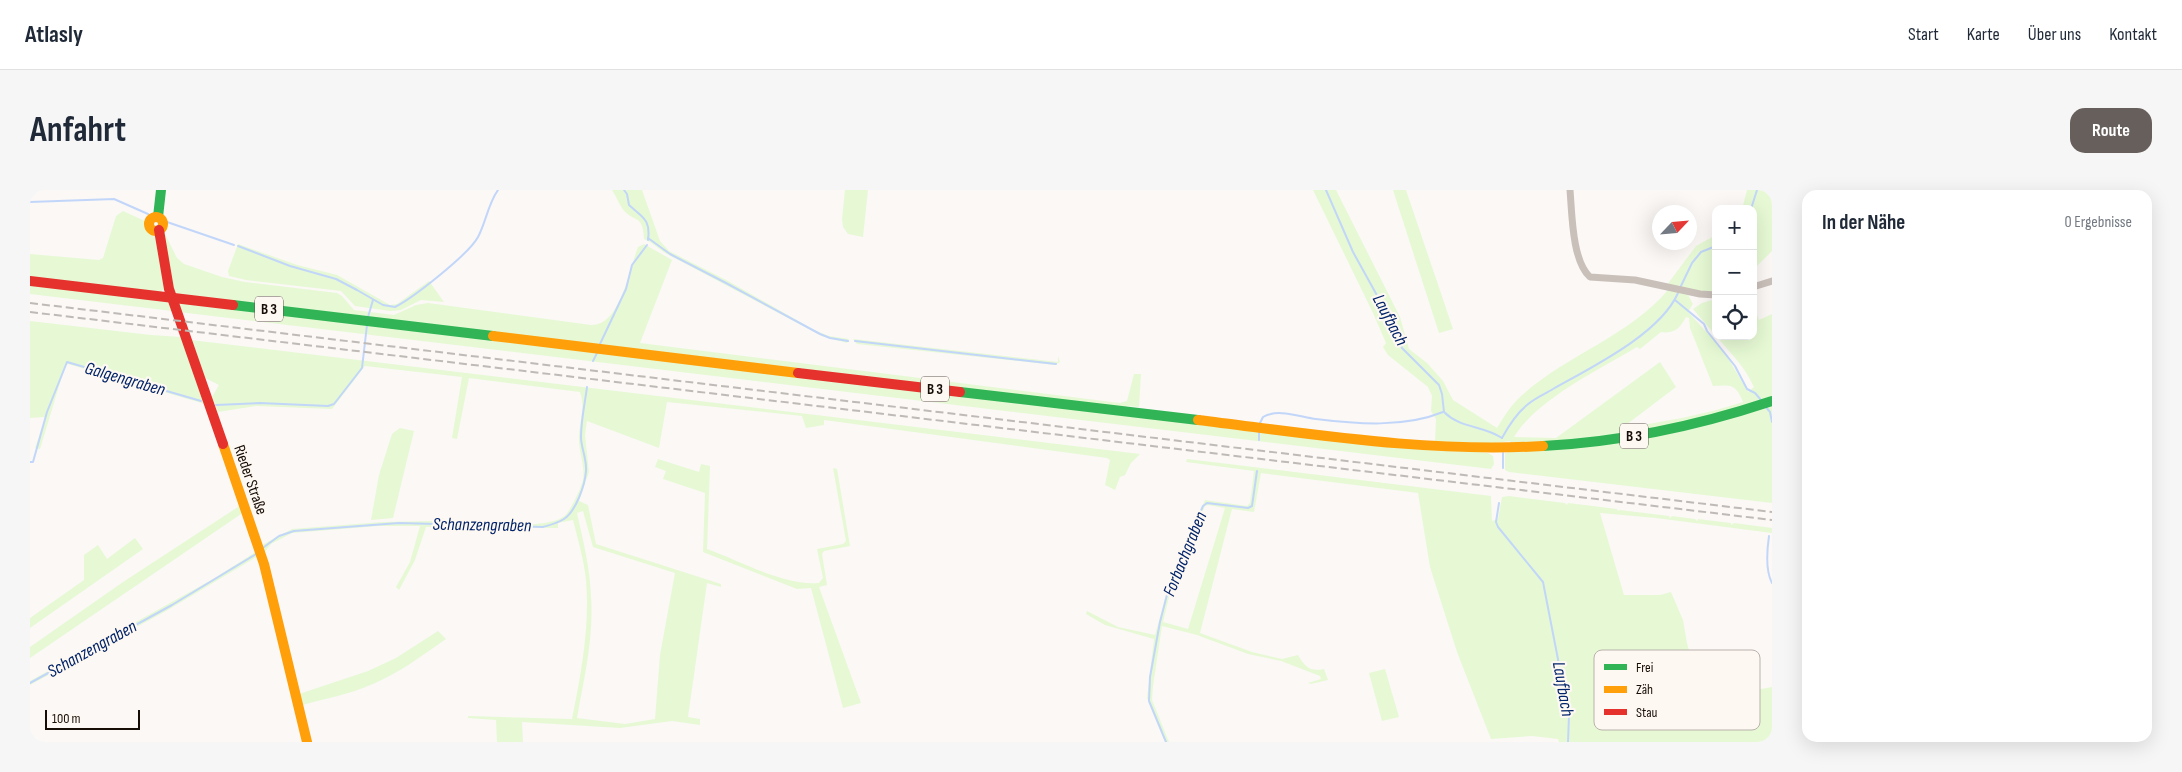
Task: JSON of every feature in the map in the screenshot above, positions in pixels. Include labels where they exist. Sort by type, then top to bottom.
[{"type":"main road","name":"Rieder Straße","points":[[161,190],[158,217],[163,224],[159,230],[169,289],[264,564],[307,742]]},
{"type":"main road","name":"B 3","points":[[30,281],[1379,442],[1492,448],[1584,443],[1684,426],[1770,402]]},
{"type":"street","points":[[1570,190],[1573,227],[1580,263],[1588,276],[1634,280],[1712,294]]},
{"type":"street","points":[[1757,286],[1772,282]]},
{"type":"green space","points":[[612,190],[642,190],[660,241],[669,251],[728,281],[814,330],[829,336],[849,339],[847,343],[822,336],[665,253],[644,239],[642,225],[637,219],[626,213]]},
{"type":"green space","points":[[845,190],[868,190],[863,237],[848,234],[843,227]]},
{"type":"green space","points":[[1313,190],[1336,190],[1400,317],[1409,349],[1427,363],[1443,381],[1453,400],[1497,428],[1514,403],[1535,385],[1554,371],[1633,322],[1668,290],[1688,295],[1693,304],[1688,312],[1724,351],[1748,392],[1754,387],[1737,360],[1720,340],[1757,340],[1757,315],[1759,320],[1772,314],[1772,396],[1725,411],[1629,433],[1563,441],[1511,444],[1510,441],[1488,444],[1435,442],[1436,419],[1431,411],[1432,396],[1428,387],[1388,355],[1383,347],[1386,343]],"holes":[[[1686,317],[1689,318],[1690,328],[1713,386],[1732,387],[1738,392],[1743,402],[1683,418],[1622,428],[1676,387],[1660,362],[1556,438],[1514,437],[1524,423],[1538,410],[1570,386],[1637,347],[1640,349],[1661,332],[1673,331],[1682,324]]]},
{"type":"green space","points":[[1393,190],[1406,190],[1453,329],[1439,333]]},
{"type":"green space","points":[[1747,190],[1772,190],[1772,251],[1757,266],[1757,205],[1743,205]]},
{"type":"green space","points":[[123,211],[147,222],[148,229],[155,233],[166,290],[162,290],[162,292],[30,277],[30,254],[99,260],[103,258],[116,216]]},
{"type":"green space","points":[[164,232],[177,258],[184,264],[222,277],[245,282],[337,293],[354,310],[394,315],[416,305],[428,303],[591,325],[601,323],[616,307],[627,282],[638,247],[644,244],[672,260],[640,343],[1120,403],[1127,401],[1134,374],[1141,374],[1139,407],[1127,406],[1127,408],[172,293]]},
{"type":"green space","points":[[1712,237],[1712,293],[1667,285],[1693,250],[1697,250],[1697,245]]},
{"type":"green space","points":[[238,244],[297,265],[337,275],[390,305],[397,304],[429,281],[444,302],[421,300],[401,310],[390,311],[355,306],[341,291],[246,280],[229,276],[228,271]]},
{"type":"green space","points":[[30,284],[169,302],[172,311],[30,294]]},
{"type":"green space","points":[[1712,300],[1712,331],[1693,309],[1702,303]]},
{"type":"green space","points":[[176,303],[1488,453],[1493,456],[1494,464],[1491,469],[179,312]]},
{"type":"green space","points":[[30,321],[181,337],[205,404],[68,364],[65,366],[40,449],[35,448],[45,419],[44,417],[30,418]]},
{"type":"green space","points":[[853,339],[1058,362],[1058,356],[1060,362],[1055,365],[857,344]]},
{"type":"green space","points":[[191,340],[1140,454],[1131,463],[1125,475],[1120,477],[1115,490],[1105,485],[1110,460],[1107,458],[824,420],[824,425],[806,428],[802,416],[667,402],[659,448],[587,421],[585,435],[589,472],[579,501],[588,505],[596,544],[721,584],[721,587],[707,583],[688,717],[700,719],[700,725],[672,721],[620,728],[522,722],[523,742],[497,742],[496,720],[468,718],[468,716],[572,719],[579,685],[587,616],[584,565],[573,520],[558,523],[558,528],[426,527],[415,560],[399,590],[396,587],[410,562],[420,526],[378,526],[292,533],[271,544],[263,554],[262,545],[292,529],[383,522],[433,521],[440,517],[449,522],[525,525],[554,521],[563,517],[572,506],[583,480],[579,442],[582,411],[580,392],[469,378],[457,439],[452,438],[462,377],[365,366],[332,409],[256,406],[218,412],[212,397],[219,385],[203,377]],"holes":[[[583,511],[593,547],[675,573],[660,655],[655,719],[625,724],[577,718],[588,658],[592,612],[588,565],[577,513]]]},
{"type":"green space","points":[[1772,406],[1772,503],[1505,470],[1505,453],[1555,449]]},
{"type":"green space","points":[[400,428],[414,431],[393,518],[371,520],[379,475],[392,434]]},
{"type":"green space","points":[[658,459],[699,472],[701,464],[710,466],[707,549],[762,572],[791,581],[805,583],[819,583],[823,578],[817,549],[843,544],[846,541],[833,468],[837,469],[850,546],[824,551],[822,554],[827,585],[819,587],[861,703],[843,708],[811,588],[797,589],[703,552],[705,493],[663,479],[666,471],[655,467]]},
{"type":"green space","points":[[1187,459],[1491,496],[1492,521],[1498,519],[1502,497],[1509,496],[1565,503],[1567,505],[1568,503],[1617,509],[1618,511],[1669,516],[1670,518],[1672,516],[1695,519],[1697,521],[1698,519],[1731,523],[1731,525],[1734,523],[1772,528],[1772,533],[1656,518],[1600,513],[1624,595],[1660,595],[1671,592],[1683,620],[1689,650],[1594,650],[1594,730],[1760,730],[1760,689],[1772,687],[1772,742],[1559,742],[1558,739],[1532,736],[1491,739],[1457,652],[1430,567],[1418,493],[1261,473],[1254,512],[1232,509],[1200,633],[1252,652],[1282,659],[1298,655],[1308,668],[1315,670],[1324,669],[1328,680],[1311,684],[1308,683],[1321,679],[1320,676],[1281,661],[1248,654],[1197,635],[1162,626],[1152,700],[1169,742],[1165,742],[1147,698],[1154,639],[1105,625],[1086,614],[1087,611],[1118,627],[1155,635],[1172,574],[1205,500],[1247,506],[1250,503],[1254,471],[1186,462]],"holes":[[[1205,506],[1225,508],[1188,629],[1163,622],[1174,577]]]},
{"type":"green space","points":[[241,505],[244,512],[30,658],[30,647],[123,582]]},
{"type":"green space","points":[[135,538],[143,549],[30,628],[30,618],[84,580],[84,555],[98,545],[107,559]]},
{"type":"green space","points":[[257,551],[258,556],[166,611],[30,685],[30,681],[213,579]]},
{"type":"green space","points":[[438,631],[446,639],[392,675],[355,691],[302,705],[299,694],[368,671],[396,658]]},
{"type":"green space","points":[[1385,669],[1399,717],[1382,721],[1369,673]]},
{"type":"waterway","points":[[238,246],[290,266],[336,279],[383,305],[395,307],[440,275],[473,245],[498,190]]},
{"type":"waterway","name":"Schanzengraben","points":[[624,190],[627,194],[629,205],[647,223],[648,240]]},
{"type":"waterway","name":"Laufbach","points":[[1326,190],[1353,252],[1384,308],[1402,348],[1439,385],[1444,412],[1458,421],[1502,438]]},
{"type":"waterway","points":[[1752,205],[1757,190]]},
{"type":"waterway","points":[[30,202],[114,199],[148,214]]},
{"type":"waterway","points":[[167,222],[234,245]]},
{"type":"waterway","points":[[648,238],[670,254],[820,334],[848,341]]},
{"type":"waterway","name":"Schanzengraben","points":[[600,344],[626,289],[632,265],[647,245]]},
{"type":"waterway","points":[[1680,288],[1692,263],[1701,252],[1712,248]]},
{"type":"waterway","points":[[1502,438],[1519,412],[1527,405],[1605,360],[1641,336],[1669,308],[1678,293]]},
{"type":"waterway","name":"Galgengraben","points":[[368,317],[373,300]]},
{"type":"waterway","points":[[1675,300],[1704,324],[1707,331],[1735,366],[1747,389],[1755,393],[1761,400]]},
{"type":"waterway","name":"Galgengraben","points":[[216,405],[260,403],[328,406],[334,404],[362,368],[367,325]]},
{"type":"waterway","points":[[855,341],[1056,364]]},
{"type":"waterway","name":"Schanzengraben","points":[[593,361],[597,353]]},
{"type":"waterway","name":"Galgengraben","points":[[30,462],[33,462],[47,412],[67,362],[201,401]]},
{"type":"waterway","name":"Schanzengraben","points":[[264,547],[279,536],[294,531],[399,523],[543,527],[559,522],[568,515],[576,504],[585,477],[586,462],[581,437],[587,387]]},
{"type":"waterway","points":[[1765,406],[1770,412],[1772,422]]},
{"type":"waterway","name":"Forbachgraben","points":[[1259,425],[1263,417],[1275,413],[1332,421],[1396,423],[1412,421],[1443,412]]},
{"type":"waterway","name":"Forbachgraben","points":[[1259,432],[1259,440]]},
{"type":"waterway","name":"Laufbach","points":[[1503,453],[1503,468]]},
{"type":"waterway","name":"Forbachgraben","points":[[1166,742],[1149,701],[1150,677],[1160,622],[1170,583],[1203,506],[1207,503],[1248,508],[1252,506],[1257,471]]},
{"type":"waterway","name":"Laufbach","points":[[1499,503],[1496,522],[1498,527],[1543,582],[1569,716],[1568,742]]},
{"type":"waterway","points":[[1769,536],[1767,566],[1772,583]]},
{"type":"waterway","name":"Schanzengraben","points":[[30,683],[172,605],[256,554]]},
{"type":"railway","points":[[30,303],[1772,512]]},
{"type":"railway","points":[[30,312],[1772,520]]},
{"type":"traffic: fast","points":[[158,217],[161,190]]},
{"type":"traffic: fast","points":[[233,305],[493,336]]},
{"type":"traffic: fast","points":[[960,392],[1198,420]]},
{"type":"traffic: fast","points":[[1543,446],[1630,437],[1716,418],[1772,401]]},
{"type":"traffic: slow","points":[[156,217],[161,219],[163,224],[161,229],[156,231],[151,229],[149,224],[151,219],[156,217]]},
{"type":"traffic: slow","points":[[493,336],[798,373]]},
{"type":"traffic: slow","points":[[1198,420],[1414,445],[1457,447],[1543,446]]},
{"type":"traffic: slow","points":[[223,444],[264,564],[307,742]]},
{"type":"traffic: jam","points":[[159,230],[169,289],[223,444]]},
{"type":"traffic: jam","points":[[30,281],[233,305]]},
{"type":"traffic: jam","points":[[798,373],[960,392]]}]
